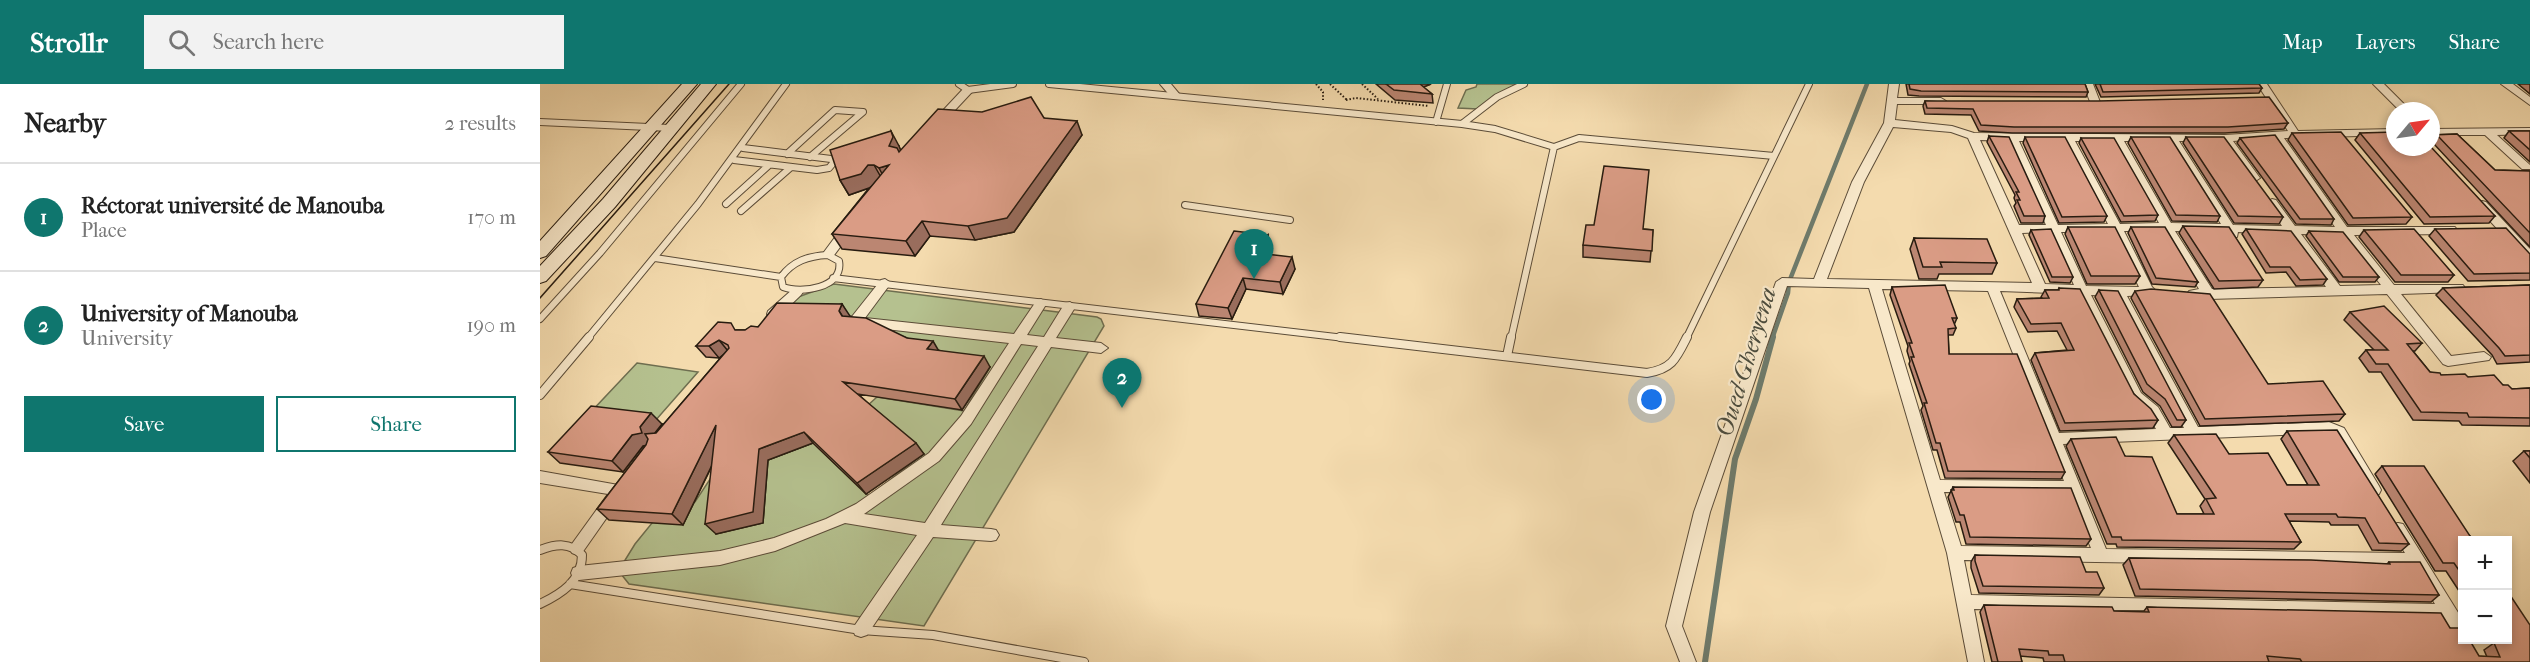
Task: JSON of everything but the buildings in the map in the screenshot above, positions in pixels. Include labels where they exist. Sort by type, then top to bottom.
[{"type":"main road","points":[[540,252],[690,84]]},
{"type":"main road","points":[[540,277],[609,203],[709,84]]},
{"type":"street","points":[[1165,84],[1176,96]]},
{"type":"street","points":[[1820,284],[1851,197],[1889,123],[1894,84]]},
{"type":"street","points":[[2083,102],[2101,102],[2088,84]]},
{"type":"street","points":[[2262,84],[2264,98],[2295,134]]},
{"type":"street","points":[[2378,84],[2397,102]]},
{"type":"street","points":[[2506,84],[2530,102]]},
{"type":"street","points":[[930,130],[963,87]]},
{"type":"street","points":[[1893,101],[1952,101]]},
{"type":"street","points":[[1889,123],[1952,129],[1973,136],[2012,138],[2225,138],[2295,134],[2344,137],[2386,133]]},
{"type":"street","points":[[2440,132],[2530,130]]},
{"type":"street","points":[[2487,131],[2526,167]]},
{"type":"street","points":[[1973,136],[2041,289]]},
{"type":"street","points":[[2277,136],[2343,231],[2448,361],[2484,357]]},
{"type":"street","points":[[2171,137],[2242,248]]},
{"type":"street","points":[[2012,138],[2082,290],[2136,396],[2153,411],[2167,435]]},
{"type":"street","points":[[2117,138],[2167,227],[2209,295]]},
{"type":"street","points":[[2225,138],[2337,292]]},
{"type":"street","points":[[2068,139],[2147,290]]},
{"type":"street","points":[[2473,196],[2498,229],[2530,257]]},
{"type":"street","points":[[828,255],[854,220]]},
{"type":"street","points":[[2015,230],[2167,227],[2343,231],[2416,228],[2468,230]]},
{"type":"street","points":[[2416,228],[2428,247]]},
{"type":"street","points":[[1688,662],[1674,626],[1702,512],[1789,281],[1820,284],[1992,286],[2119,292],[2147,290],[2209,295],[2468,288],[2450,272]]},
{"type":"street","points":[[2259,276],[2271,294]]},
{"type":"street","points":[[885,283],[855,322],[1046,344],[1101,348]]},
{"type":"street","points":[[1874,284],[1955,553],[1976,662]]},
{"type":"street","points":[[1992,286],[2056,439],[2101,555]]},
{"type":"street","points":[[765,321],[796,292]]},
{"type":"street","points":[[2119,292],[2194,433]]},
{"type":"street","points":[[575,579],[720,558],[775,544],[861,508],[934,457],[966,420],[1041,303]]},
{"type":"street","points":[[861,630],[928,530],[1070,306]]},
{"type":"street","points":[[2056,439],[2334,429],[2342,437],[2458,626]]},
{"type":"street","points":[[577,548],[631,474]]},
{"type":"street","points":[[540,477],[570,480],[619,490]]},
{"type":"street","points":[[1935,486],[2075,487]]},
{"type":"street","points":[[844,517],[928,530],[991,535]]},
{"type":"street","points":[[1955,553],[2417,560]]},
{"type":"street","points":[[1966,602],[2448,611]]},
{"type":"lane","points":[[540,319],[600,253],[741,84]]},
{"type":"lane","points":[[540,395],[734,160],[786,84]]},
{"type":"lane","points":[[963,87],[1013,84]]},
{"type":"lane","points":[[1049,84],[1462,124],[1495,129],[1554,147],[1579,138],[1774,156]]},
{"type":"lane","points":[[1436,122],[1447,84]]},
{"type":"lane","points":[[1462,124],[1497,97],[1524,84]]},
{"type":"lane","points":[[833,278],[1647,373],[1660,371],[1675,361],[1809,84]]},
{"type":"lane","points":[[787,154],[835,110],[863,111],[810,157]]},
{"type":"lane","points":[[540,122],[670,128]]},
{"type":"lane","points":[[1507,356],[1554,147]]},
{"type":"lane","points":[[734,160],[768,166],[823,170],[834,162],[831,159],[743,148]]},
{"type":"lane","points":[[726,204],[768,166]]},
{"type":"lane","points":[[741,211],[790,168]]},
{"type":"lane","points":[[1185,205],[1290,220]]},
{"type":"lane","points":[[828,255],[838,261],[840,266],[833,278],[816,288],[796,292],[783,287],[781,277],[791,265],[810,256],[828,255]]},
{"type":"lane","points":[[655,258],[781,277]]},
{"type":"lane","points":[[540,550],[563,545],[577,548],[582,555],[583,563],[575,579],[540,604]]},
{"type":"lane","points":[[575,579],[861,630],[933,635],[1084,662]]},
{"type":"path","points":[[1316,84],[1323,92],[1322,105]]},
{"type":"path","points":[[1330,84],[1347,100]]},
{"type":"path","points":[[1362,84],[1380,101]]},
{"type":"path","points":[[1340,103],[1356,98],[1441,107]]},
{"type":"green space","points":[[1477,84],[1524,84],[1478,109],[1458,108],[1466,90],[1476,87]]},
{"type":"green space","points":[[834,284],[1097,317],[1101,319],[1104,326],[924,626],[629,584],[621,574],[622,565],[635,544],[652,523],[695,502],[724,458],[768,460],[813,443],[869,496],[922,455],[867,406],[877,397],[964,411],[990,367],[945,362],[855,316],[779,313],[798,297]]},
{"type":"green space","points":[[637,363],[698,372],[655,421],[589,414]]},
{"type":"waterway","name":"Oued Gheryena","points":[[1772,339],[1788,293],[1789,282],[1867,84]]},
{"type":"waterway","name":"Oued Gheryena","points":[[1705,662],[1735,459],[1756,399],[1773,337]]},
{"type":"tram line","points":[[540,298],[729,84]]},
{"type":"place","name":"Réctorat université de Manouba","points":[[1254,279]]},
{"type":"place","name":"University of Manouba","points":[[1122,408]]}]
